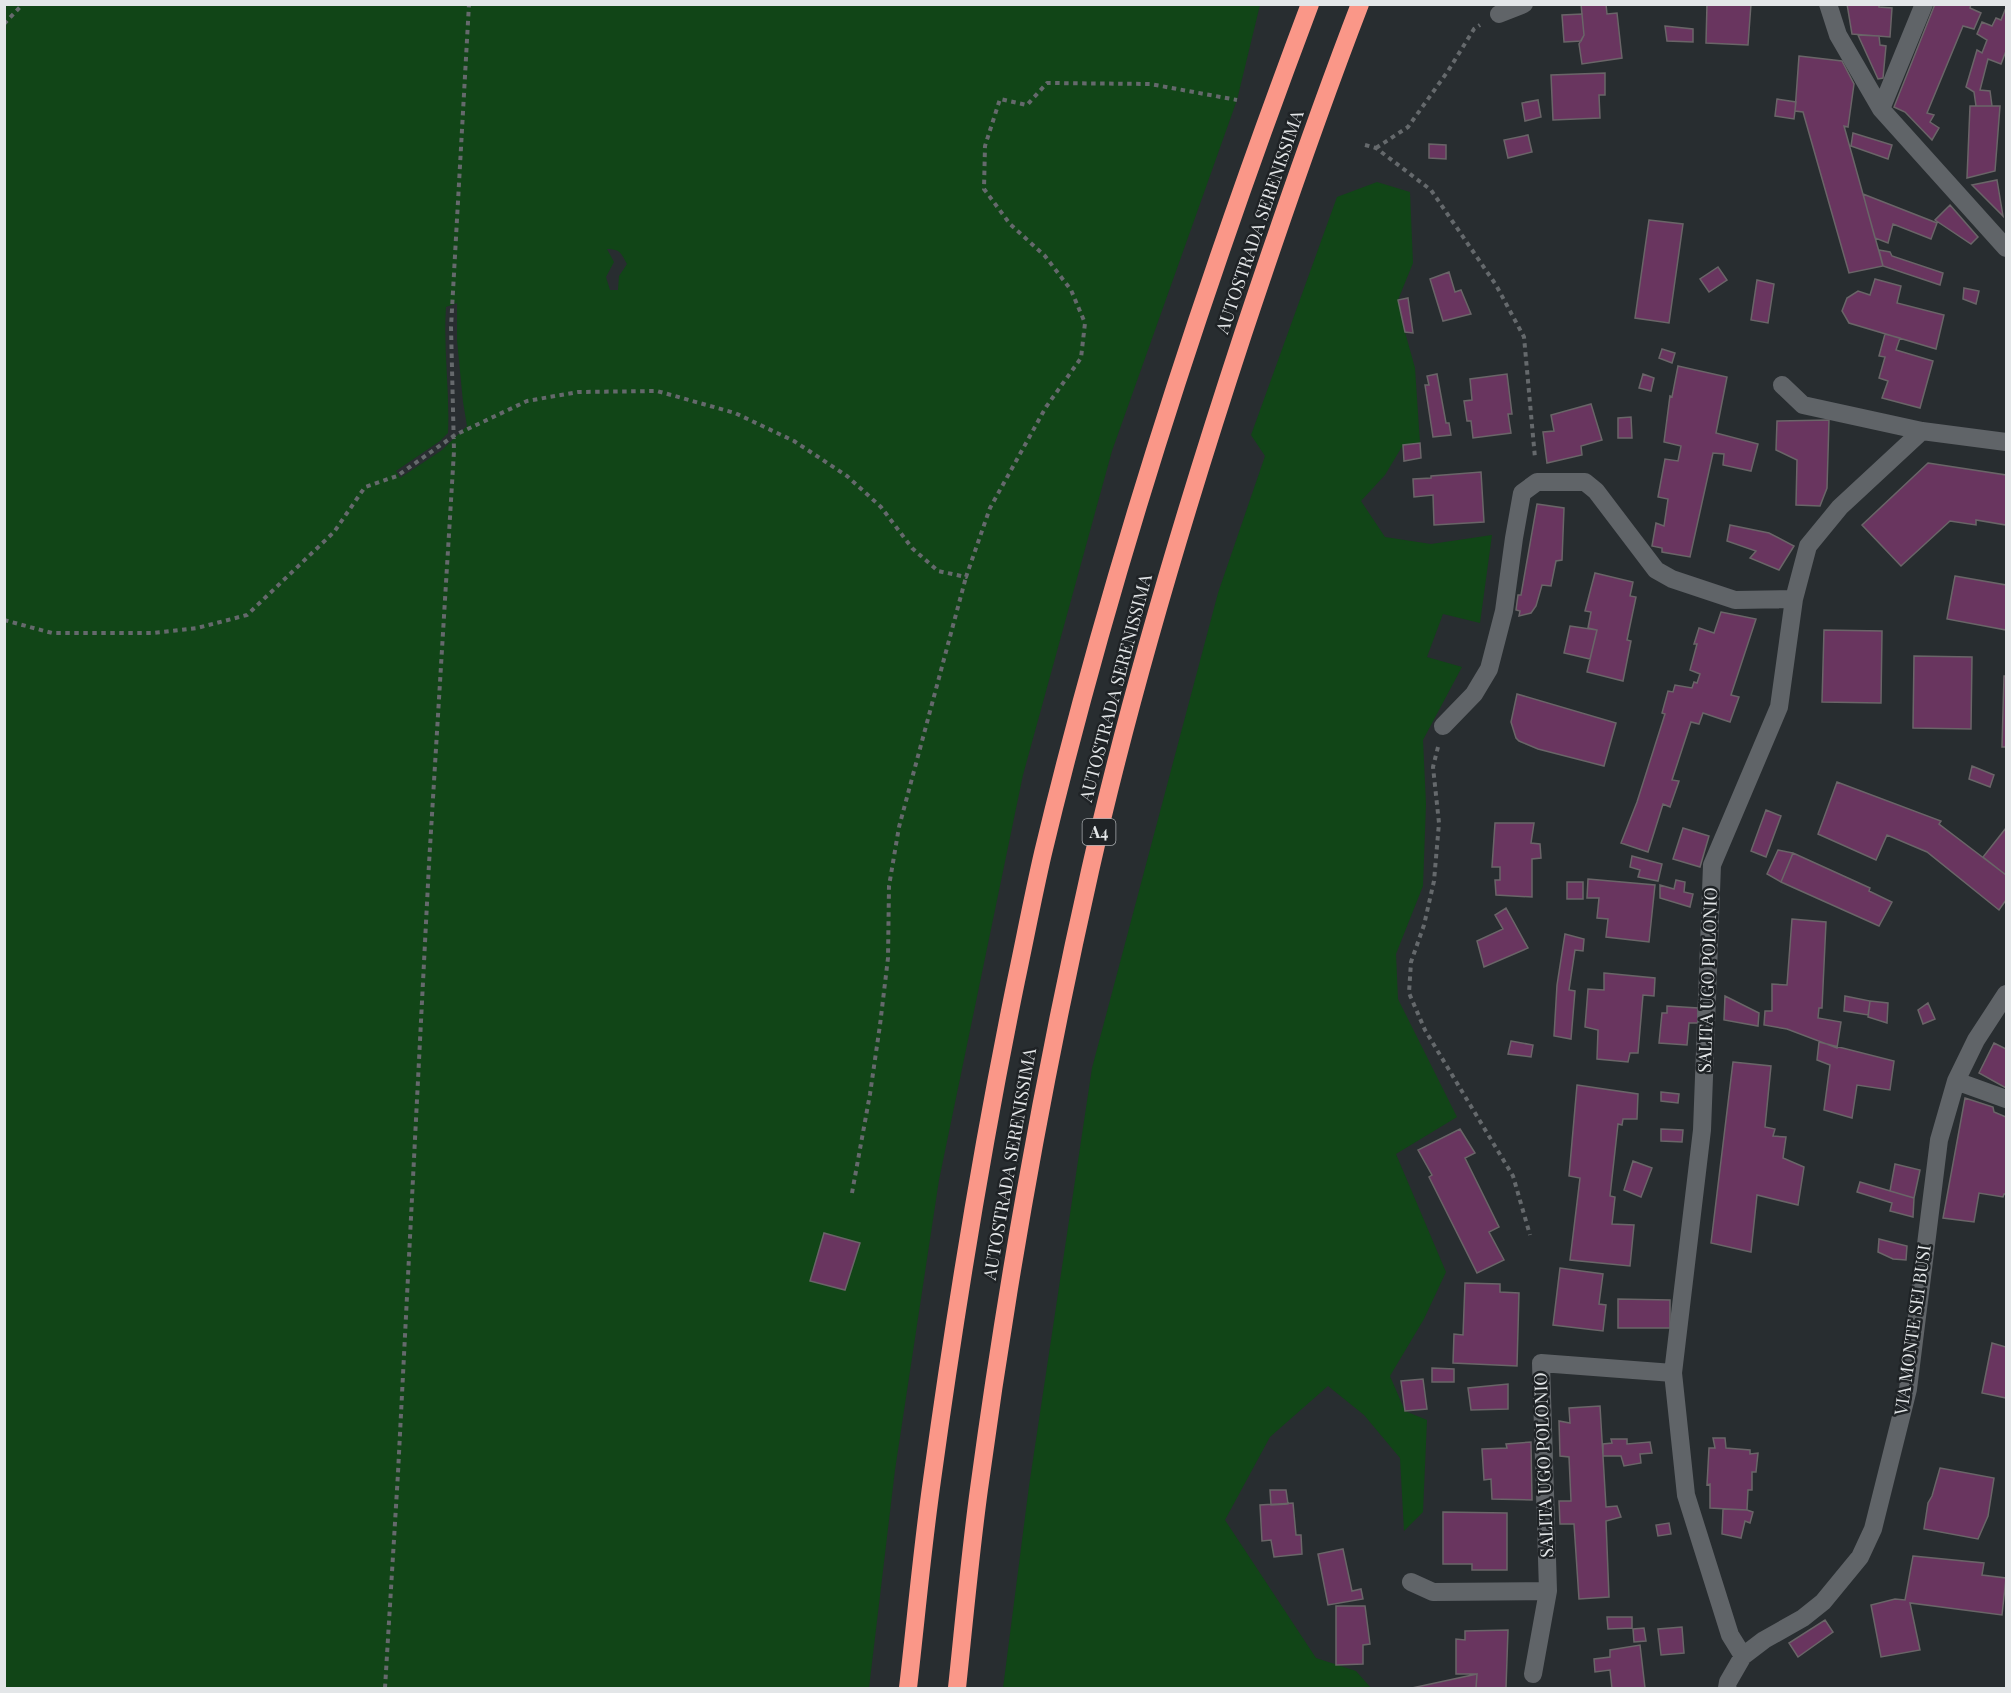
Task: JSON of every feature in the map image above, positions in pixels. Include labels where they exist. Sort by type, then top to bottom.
[{"type":"highway","name":"AUTOSTRADA SERENISSIMA","points":[[908,1689],[931,1484],[962,1274],[999,1067],[1042,857],[1093,653],[1155,449],[1220,254],[1310,4]]},
{"type":"highway","name":"AUTOSTRADA SERENISSIMA","points":[[957,1689],[979,1492],[1009,1286],[1047,1077],[1090,869],[1140,667],[1200,463],[1267,264],[1359,4]]},
{"type":"street","points":[[1499,14],[1524,4]]},
{"type":"street","points":[[1828,4],[1838,35],[1881,109],[2007,248]]},
{"type":"street","points":[[1881,109],[1924,4]]},
{"type":"street","points":[[1782,385],[1803,405],[1922,431],[2007,442]]},
{"type":"street","name":"SALITA UGO POLONIO","points":[[1743,1656],[1730,1635],[1686,1495],[1673,1374],[1702,1130],[1712,865],[1779,706],[1794,599],[1808,546],[1840,507],[1922,431]]},
{"type":"street","points":[[1443,726],[1474,694],[1489,669],[1504,611],[1522,493],[1537,482],[1585,482],[1596,491],[1656,570],[1672,579],[1735,600],[1794,599]]},
{"type":"street","name":"VIA MONTE SEI BUSI","points":[[1727,1689],[1728,1682],[1743,1656],[1764,1640],[1803,1618],[1823,1602],[1860,1557],[1873,1529],[1908,1389],[1940,1140],[1956,1081],[1976,1040],[2007,994]]},
{"type":"street","points":[[1956,1081],[2007,1099]]},
{"type":"street","name":"SALITA UGO POLONIO","points":[[1533,1674],[1548,1590],[1541,1363],[1673,1374]]},
{"type":"street","points":[[1411,1582],[1433,1592],[1548,1590]]},
{"type":"path","points":[[4,24],[23,4]]},
{"type":"path","points":[[385,1689],[455,435],[451,327],[469,4]]},
{"type":"path","points":[[1376,148],[1408,127],[1474,29],[1499,14]]},
{"type":"path","points":[[852,1193],[880,1025],[888,958],[889,886],[899,827],[966,577],[990,508],[1046,407],[1081,358],[1085,323],[1071,290],[1046,256],[1010,224],[984,189],[985,146],[1000,99],[1027,105],[1047,83],[1150,84],[1237,100]]},
{"type":"path","points":[[1365,146],[1376,148],[1431,190],[1496,285],[1524,338],[1537,482]]},
{"type":"path","points":[[4,620],[52,633],[153,633],[197,628],[247,615],[334,532],[365,487],[397,476],[455,435],[527,401],[578,392],[657,391],[735,413],[794,441],[848,476],[881,507],[912,548],[938,571],[966,577]]},
{"type":"path","points":[[1443,726],[1433,767],[1439,823],[1434,881],[1424,925],[1411,962],[1409,993],[1425,1030],[1513,1176],[1530,1235]]},
{"type":"green space","points":[[5,5],[1260,5],[1237,100],[1112,451],[1023,775],[939,1180],[895,1470],[869,1688],[5,1688]],"holes":[[[607,249],[620,252],[627,264],[619,276],[618,290],[610,290],[606,277],[614,262]],[[457,303],[457,340],[467,426],[442,450],[400,478],[396,471],[448,433],[446,307]]]},
{"type":"green space","points":[[1377,182],[1410,192],[1413,263],[1398,300],[1415,368],[1420,443],[1403,445],[1385,475],[1361,501],[1385,537],[1431,544],[1492,535],[1480,623],[1443,614],[1427,657],[1462,667],[1423,740],[1426,804],[1423,886],[1396,954],[1398,999],[1457,1117],[1396,1154],[1446,1272],[1424,1319],[1390,1376],[1405,1411],[1427,1420],[1423,1512],[1404,1531],[1400,1458],[1364,1415],[1328,1386],[1270,1437],[1225,1520],[1316,1658],[1356,1671],[1371,1688],[1003,1688],[1029,1486],[1092,1068],[1218,593],[1265,456],[1251,435],[1337,197]]},
{"type":"building","points":[[1581,4],[1606,4],[1607,14],[1617,13],[1622,58],[1582,64],[1579,44],[1584,35]]},
{"type":"building","points":[[1707,4],[1751,4],[1748,45],[1706,43]]},
{"type":"building","points":[[1847,4],[1879,4],[1879,7],[1892,8],[1890,37],[1852,34]]},
{"type":"building","points":[[1935,4],[1971,4],[1970,8],[1981,13],[1974,29],[1963,26],[1927,113],[1934,115],[1930,122],[1939,128],[1932,140],[1905,112],[1894,107]]},
{"type":"building","points":[[2005,10],[2006,51],[2001,64],[1988,59],[1980,90],[1990,91],[1992,106],[1976,106],[1974,92],[1966,87],[1977,50],[1982,53],[1987,40],[1977,34],[1982,22],[1992,26],[1996,18],[2001,20]]},
{"type":"building","points":[[1582,14],[1584,35],[1581,41],[1564,42],[1562,15]]},
{"type":"building","points":[[1665,26],[1693,29],[1693,42],[1667,41]]},
{"type":"building","points":[[1858,35],[1879,36],[1880,45],[1886,46],[1883,78],[1878,79]]},
{"type":"building","points":[[1799,56],[1842,61],[1854,84],[1848,127],[1844,126],[1883,266],[1849,273],[1803,112],[1795,111]]},
{"type":"building","points":[[1605,73],[1605,95],[1599,95],[1600,118],[1553,120],[1551,75]]},
{"type":"building","points":[[1777,99],[1796,102],[1794,119],[1775,116]]},
{"type":"building","points":[[1538,100],[1541,117],[1525,121],[1522,103]]},
{"type":"building","points":[[1970,106],[2000,106],[1995,171],[1967,178]]},
{"type":"building","points":[[1853,133],[1892,145],[1888,159],[1851,146]]},
{"type":"building","points":[[1528,135],[1532,152],[1508,158],[1504,140]]},
{"type":"building","points":[[1429,144],[1446,145],[1446,159],[1429,158]]},
{"type":"building","points":[[1997,180],[2003,216],[1972,185]]},
{"type":"building","points":[[1863,194],[1937,223],[1931,239],[1893,224],[1888,243],[1875,238]]},
{"type":"building","points":[[1950,205],[1978,237],[1971,244],[1935,220]]},
{"type":"building","points":[[1649,220],[1683,224],[1669,323],[1635,318]]},
{"type":"building","points":[[1879,250],[1890,252],[1892,256],[1943,273],[1940,285],[1883,266]]},
{"type":"building","points":[[1718,267],[1727,280],[1709,292],[1700,279]]},
{"type":"building","points":[[1449,272],[1455,292],[1461,290],[1471,314],[1443,321],[1430,279]]},
{"type":"building","points":[[1875,279],[1901,286],[1897,303],[1944,315],[1936,349],[1849,323],[1842,311],[1847,298],[1858,291],[1870,295]]},
{"type":"building","points":[[1757,280],[1774,284],[1768,323],[1751,320]]},
{"type":"building","points":[[1964,288],[1979,291],[1976,304],[1963,299]]},
{"type":"building","points":[[1408,298],[1413,333],[1405,332],[1398,300]]},
{"type":"building","points":[[1885,334],[1900,338],[1896,350],[1933,361],[1920,408],[1882,398],[1888,381],[1879,378],[1885,357],[1879,356]]},
{"type":"building","points":[[1662,349],[1675,353],[1672,363],[1659,358]]},
{"type":"building","points":[[1678,366],[1727,377],[1716,433],[1758,444],[1751,471],[1723,465],[1724,454],[1713,453],[1690,557],[1662,552],[1662,548],[1652,546],[1656,523],[1664,526],[1668,499],[1658,497],[1665,459],[1678,461],[1681,446],[1664,442],[1670,396],[1672,397]]},
{"type":"building","points":[[1437,374],[1446,423],[1449,423],[1451,435],[1433,437],[1425,385],[1429,385],[1427,376]]},
{"type":"building","points":[[1507,374],[1512,414],[1508,414],[1511,433],[1473,438],[1471,421],[1467,421],[1464,401],[1472,400],[1470,379]]},
{"type":"building","points":[[1643,374],[1654,378],[1651,391],[1639,388]]},
{"type":"building","points":[[1591,404],[1602,440],[1581,446],[1582,455],[1547,463],[1543,432],[1554,431],[1551,415]]},
{"type":"building","points":[[1631,417],[1632,438],[1618,438],[1618,418]]},
{"type":"building","points":[[1829,420],[1827,488],[1820,506],[1796,505],[1797,460],[1776,450],[1777,421]]},
{"type":"building","points":[[1420,443],[1421,458],[1404,461],[1403,445]]},
{"type":"building","points":[[1928,463],[2006,475],[2006,525],[1976,520],[1976,525],[1950,521],[1901,566],[1862,525]]},
{"type":"building","points":[[1481,472],[1484,522],[1434,525],[1433,495],[1414,497],[1413,479]]},
{"type":"building","points":[[1537,504],[1564,508],[1562,560],[1556,561],[1551,586],[1542,585],[1536,606],[1531,613],[1519,616],[1520,611],[1516,610],[1518,595],[1521,595]]},
{"type":"building","points":[[1730,525],[1769,533],[1794,546],[1779,570],[1750,558],[1756,551],[1727,541]]},
{"type":"building","points":[[1595,573],[1633,582],[1630,596],[1636,597],[1627,640],[1631,641],[1623,681],[1587,672],[1597,630],[1588,628],[1591,612],[1585,611]]},
{"type":"building","points":[[1955,576],[2006,585],[2006,630],[1947,619]]},
{"type":"building","points":[[1721,612],[1756,619],[1731,695],[1739,697],[1730,722],[1703,713],[1699,724],[1691,722],[1672,780],[1679,781],[1670,807],[1663,804],[1648,852],[1621,843],[1637,802],[1665,714],[1662,713],[1668,691],[1673,692],[1675,685],[1692,688],[1694,682],[1697,683],[1700,674],[1690,670],[1699,628],[1714,633]]},
{"type":"building","points":[[1570,626],[1597,630],[1590,659],[1564,653]]},
{"type":"building","points":[[1824,630],[1882,631],[1881,703],[1822,702]]},
{"type":"building","points":[[1914,656],[1972,657],[1971,729],[1913,728]]},
{"type":"building","points":[[2004,676],[2006,676],[2006,747],[2002,747]]},
{"type":"building","points":[[1517,694],[1616,723],[1604,766],[1538,749],[1519,741],[1511,722]]},
{"type":"building","points":[[1972,766],[1994,775],[1990,787],[1969,779]]},
{"type":"building","points":[[1837,782],[1941,821],[1939,824],[2006,875],[2006,900],[1999,910],[1927,852],[1887,835],[1876,860],[1818,834]]},
{"type":"building","points":[[1766,810],[1781,816],[1766,857],[1751,851]]},
{"type":"building","points":[[1495,823],[1534,823],[1531,843],[1540,844],[1541,858],[1532,859],[1532,897],[1496,895],[1495,880],[1500,880],[1500,867],[1492,867]]},
{"type":"building","points":[[1683,828],[1709,836],[1700,867],[1673,859]]},
{"type":"building","points":[[2006,828],[2006,875],[1983,857]]},
{"type":"building","points":[[1778,850],[1793,853],[1781,882],[1767,874]]},
{"type":"building","points":[[1793,853],[1870,888],[1869,891],[1892,902],[1879,926],[1781,882]]},
{"type":"building","points":[[1632,856],[1662,864],[1658,881],[1638,877],[1640,870],[1630,867]]},
{"type":"building","points":[[1588,879],[1655,885],[1649,942],[1606,937],[1608,919],[1597,918],[1599,898],[1587,898]]},
{"type":"building","points":[[1676,880],[1685,882],[1684,892],[1693,894],[1690,907],[1660,898],[1660,885],[1674,889]]},
{"type":"building","points":[[1567,882],[1583,882],[1583,899],[1567,899]]},
{"type":"building","points":[[1506,908],[1528,948],[1484,967],[1477,941],[1503,929],[1495,915]]},
{"type":"building","points":[[1792,919],[1826,922],[1822,1008],[1819,1008],[1818,1018],[1841,1022],[1837,1048],[1787,1029],[1764,1025],[1765,1011],[1772,1011],[1772,984],[1787,985]]},
{"type":"building","points":[[1565,934],[1584,939],[1583,951],[1575,950],[1569,990],[1575,991],[1571,1039],[1554,1036],[1557,985]]},
{"type":"building","points":[[1604,973],[1655,978],[1654,996],[1643,995],[1638,1053],[1630,1053],[1628,1062],[1597,1059],[1598,1030],[1585,1027],[1588,989],[1604,990]]},
{"type":"building","points":[[1725,996],[1759,1013],[1758,1026],[1724,1020]]},
{"type":"building","points":[[1845,996],[1870,1001],[1868,1015],[1844,1011]]},
{"type":"building","points":[[1870,1001],[1888,1003],[1887,1023],[1868,1017]]},
{"type":"building","points":[[1928,1003],[1935,1019],[1923,1024],[1918,1010]]},
{"type":"building","points":[[1667,1006],[1698,1008],[1698,1023],[1689,1023],[1687,1045],[1659,1043],[1662,1013],[1667,1013]]},
{"type":"building","points":[[1511,1041],[1533,1045],[1531,1057],[1508,1054]]},
{"type":"building","points":[[1819,1042],[1894,1061],[1890,1090],[1857,1085],[1852,1118],[1824,1110],[1830,1065],[1817,1060]]},
{"type":"building","points":[[1994,1043],[2006,1049],[2006,1088],[1979,1073]]},
{"type":"building","points":[[1733,1062],[1771,1066],[1765,1127],[1775,1129],[1773,1136],[1786,1137],[1783,1158],[1804,1167],[1798,1205],[1757,1195],[1751,1252],[1711,1243]]},
{"type":"building","points":[[1577,1085],[1638,1094],[1637,1119],[1623,1119],[1622,1125],[1618,1124],[1610,1196],[1615,1197],[1612,1224],[1634,1225],[1630,1266],[1570,1260],[1580,1178],[1569,1176]]},
{"type":"building","points":[[1661,1092],[1679,1094],[1678,1103],[1661,1101]]},
{"type":"building","points":[[1965,1098],[1993,1107],[1994,1112],[2006,1117],[2006,1194],[2003,1197],[1979,1193],[1974,1222],[1943,1218]]},
{"type":"building","points":[[1460,1129],[1475,1153],[1465,1158],[1499,1227],[1489,1232],[1504,1260],[1477,1273],[1429,1177],[1432,1175],[1418,1150]]},
{"type":"building","points":[[1661,1129],[1683,1130],[1682,1142],[1661,1141]]},
{"type":"building","points":[[1633,1161],[1652,1168],[1641,1197],[1624,1190]]},
{"type":"building","points":[[1895,1164],[1920,1170],[1914,1198],[1890,1191]]},
{"type":"building","points":[[1860,1182],[1914,1198],[1913,1217],[1890,1211],[1892,1203],[1857,1192]]},
{"type":"building","points":[[824,1233],[860,1243],[845,1290],[810,1281]]},
{"type":"building","points":[[1879,1239],[1907,1246],[1906,1260],[1893,1259],[1878,1252]]},
{"type":"building","points":[[1560,1268],[1603,1274],[1599,1304],[1606,1305],[1603,1331],[1553,1325]]},
{"type":"building","points":[[1465,1283],[1500,1284],[1500,1292],[1519,1293],[1517,1366],[1453,1363],[1454,1334],[1463,1335]]},
{"type":"building","points":[[1618,1299],[1670,1300],[1670,1328],[1618,1328]]},
{"type":"building","points":[[1992,1343],[2006,1347],[2006,1398],[1982,1393]]},
{"type":"building","points":[[1432,1368],[1454,1369],[1454,1382],[1432,1382]]},
{"type":"building","points":[[1423,1379],[1427,1409],[1405,1411],[1401,1381]]},
{"type":"building","points":[[1508,1384],[1508,1409],[1471,1410],[1468,1388]]},
{"type":"building","points":[[1600,1406],[1606,1507],[1617,1506],[1621,1517],[1606,1521],[1609,1597],[1579,1599],[1574,1524],[1560,1524],[1559,1501],[1571,1501],[1569,1457],[1560,1456],[1559,1421],[1570,1423],[1569,1408]]},
{"type":"building","points":[[1713,1438],[1725,1438],[1726,1448],[1750,1450],[1750,1454],[1758,1453],[1756,1472],[1752,1472],[1752,1490],[1748,1490],[1747,1510],[1710,1508],[1710,1484],[1707,1485],[1709,1448],[1715,1448]]},
{"type":"building","points":[[1611,1439],[1627,1439],[1627,1444],[1650,1442],[1652,1453],[1640,1454],[1641,1463],[1624,1466],[1621,1456],[1603,1456],[1603,1444],[1612,1443]]},
{"type":"building","points":[[1531,1442],[1532,1500],[1492,1499],[1491,1479],[1484,1480],[1482,1449],[1507,1448],[1506,1444]]},
{"type":"building","points":[[1940,1468],[1994,1478],[1988,1516],[1978,1539],[1924,1529],[1928,1503]]},
{"type":"building","points":[[1270,1490],[1286,1490],[1288,1504],[1271,1505]]},
{"type":"building","points":[[1293,1503],[1296,1535],[1301,1535],[1302,1554],[1274,1557],[1271,1540],[1262,1541],[1260,1505]]},
{"type":"building","points":[[1723,1509],[1753,1512],[1750,1523],[1745,1521],[1741,1538],[1722,1534]]},
{"type":"building","points":[[1443,1512],[1507,1513],[1507,1570],[1472,1570],[1472,1564],[1443,1564]]},
{"type":"building","points":[[1669,1523],[1671,1534],[1658,1536],[1656,1525]]},
{"type":"building","points":[[1343,1549],[1352,1591],[1361,1589],[1363,1599],[1328,1605],[1318,1554]]},
{"type":"building","points":[[1913,1556],[1984,1563],[1982,1575],[2006,1578],[2002,1615],[1910,1603],[1920,1650],[1881,1657],[1871,1605],[1895,1599],[1905,1600]]},
{"type":"building","points":[[1336,1606],[1365,1606],[1370,1644],[1363,1645],[1363,1664],[1336,1665]]},
{"type":"building","points":[[1607,1617],[1632,1617],[1632,1628],[1608,1629]]},
{"type":"building","points":[[1825,1620],[1833,1632],[1798,1657],[1789,1643]]},
{"type":"building","points":[[1682,1627],[1684,1653],[1661,1655],[1658,1629]]},
{"type":"building","points":[[1644,1628],[1646,1641],[1634,1642],[1633,1629]]},
{"type":"building","points":[[1508,1630],[1506,1688],[1476,1688],[1477,1674],[1456,1674],[1456,1639],[1465,1640],[1465,1631]]},
{"type":"building","points":[[1640,1645],[1645,1688],[1612,1688],[1610,1670],[1595,1672],[1594,1659],[1610,1657],[1610,1650]]},
{"type":"building","points":[[1477,1674],[1476,1688],[1412,1688]]}]
